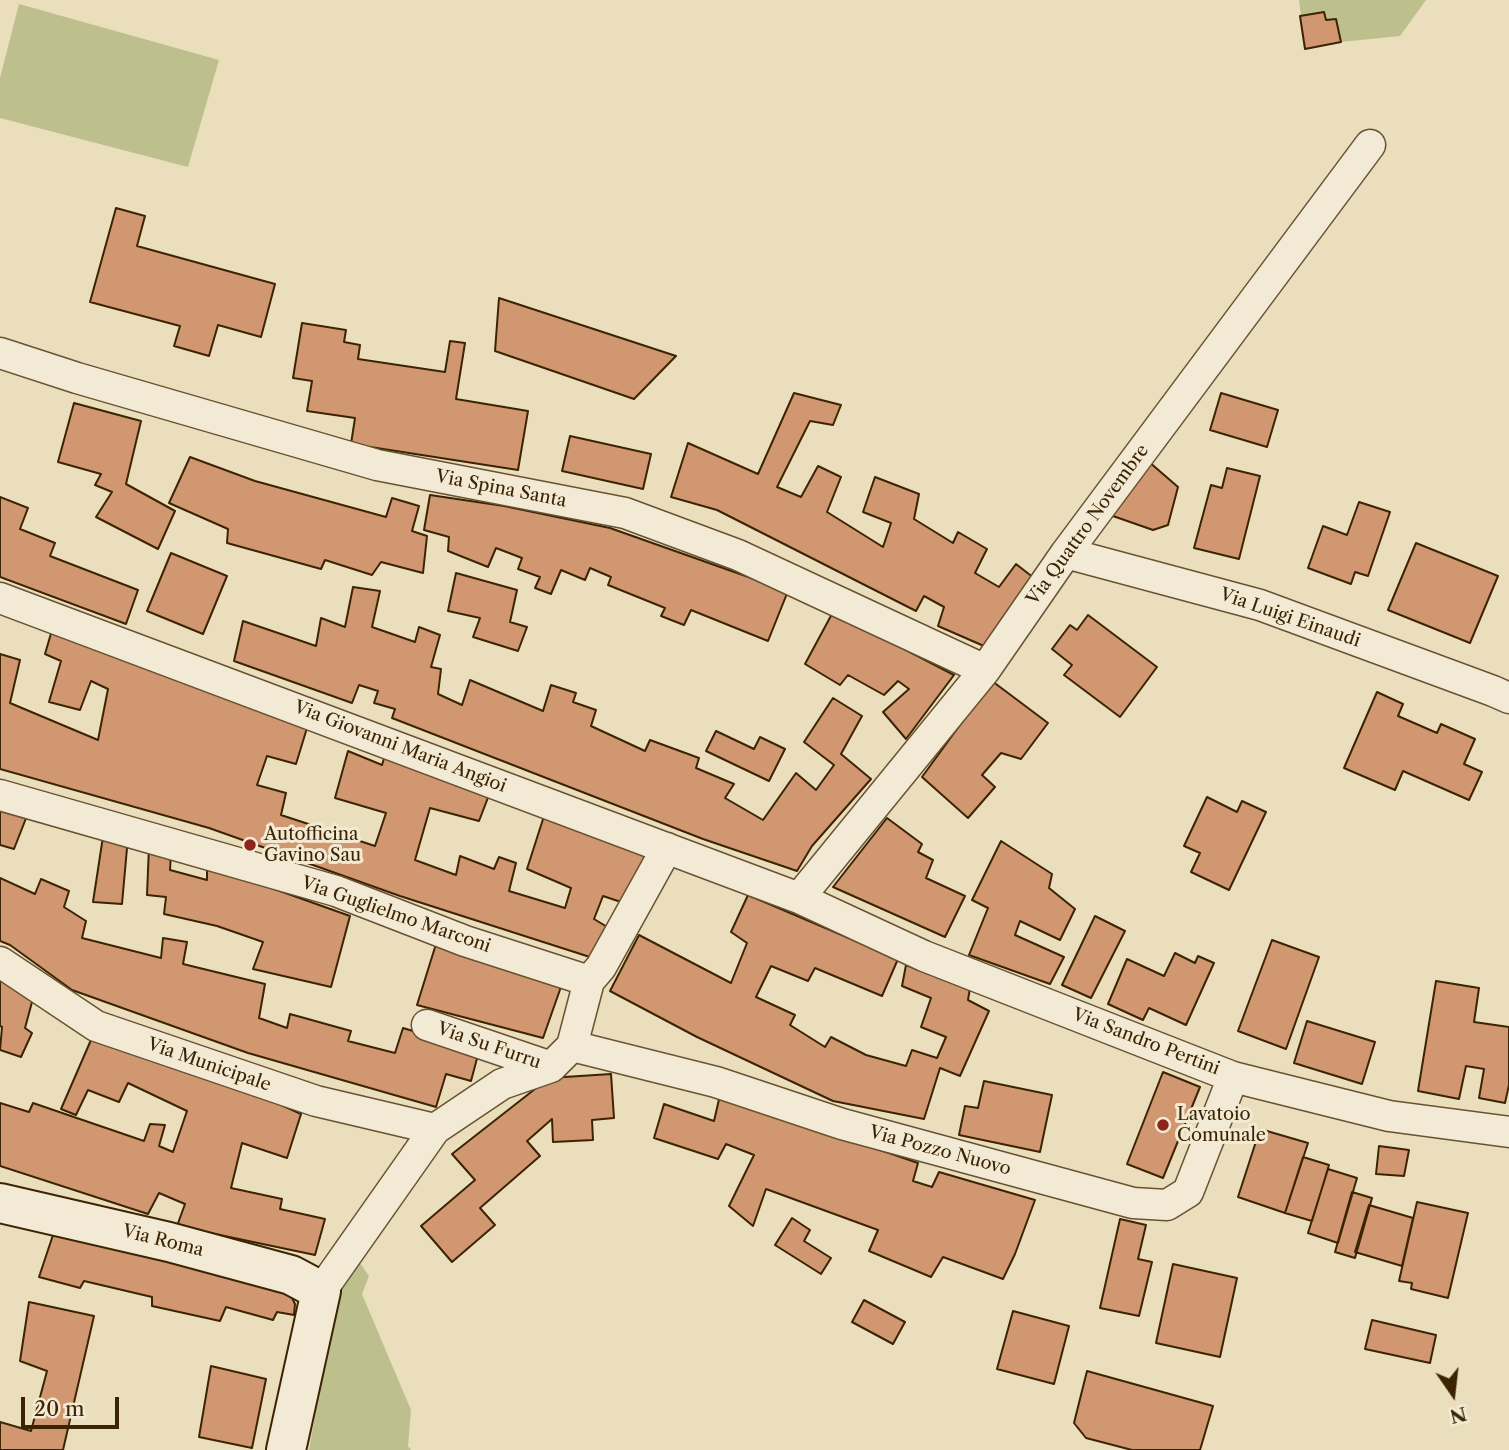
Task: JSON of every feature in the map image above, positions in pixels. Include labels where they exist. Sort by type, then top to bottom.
[{"type":"street","name":"Via Quattro Novembre","points":[[799,898],[985,670],[1066,553],[1370,145]]},
{"type":"street","name":"Via Spina Santa","points":[[0,353],[377,466],[625,513],[738,555],[985,670]]},
{"type":"street","name":"Via Luigi Einaudi","points":[[1066,553],[1260,605],[1509,698]]},
{"type":"street","name":"Via Giovanni Maria Angioi","points":[[0,598],[799,898]]},
{"type":"street","name":"Via Guglielmo Marconi","points":[[0,795],[335,891],[465,941],[589,981]]},
{"type":"street","points":[[286,1450],[321,1292],[435,1129],[502,1084],[551,1067],[572,1046],[589,981],[601,967],[667,848]]},
{"type":"street","name":"Via Sandro Pertini","points":[[799,898],[924,956],[1233,1077],[1388,1116],[1509,1132]]},
{"type":"street","name":"Via Municipale","points":[[0,962],[96,1026],[316,1101],[435,1129]]},
{"type":"street","name":"Via Su Furru","points":[[427,1025],[551,1067]]},
{"type":"street","name":"Via Pozzo Nuovo","points":[[572,1046],[716,1082],[842,1124],[1133,1203],[1167,1205],[1188,1192],[1233,1077]]},
{"type":"street","name":"Via Roma","points":[[0,1203],[169,1242],[291,1275],[321,1292]]},
{"type":"green space","points":[[1299,0],[1426,0],[1400,36],[1305,49]]},
{"type":"green space","points":[[19,4],[219,60],[188,167],[0,118],[0,78]]},
{"type":"green space","points":[[358,1260],[369,1276],[362,1294],[411,1410],[408,1446],[411,1450],[309,1450],[335,1303],[343,1278]]},
{"type":"building","points":[[1324,12],[1326,20],[1336,19],[1341,42],[1305,49],[1300,16]]},
{"type":"building","points":[[116,208],[145,216],[137,246],[275,284],[261,337],[218,325],[209,356],[174,346],[180,326],[90,302]]},
{"type":"building","points":[[499,298],[676,356],[634,399],[495,351]]},
{"type":"building","points":[[302,323],[346,330],[344,342],[360,345],[358,359],[445,372],[450,341],[465,343],[456,399],[528,411],[518,470],[351,444],[355,418],[307,411],[312,381],[293,378]]},
{"type":"building","points":[[794,393],[841,405],[833,425],[810,421],[777,487],[801,497],[818,466],[841,477],[827,512],[883,547],[891,523],[863,512],[875,477],[919,494],[914,519],[953,543],[958,532],[987,549],[975,573],[999,587],[1016,564],[1039,582],[993,650],[938,626],[944,607],[924,596],[916,611],[717,510],[671,497],[688,443],[758,474]]},
{"type":"building","points":[[1221,393],[1278,410],[1267,447],[1210,430]]},
{"type":"building","points":[[74,403],[141,421],[126,484],[175,511],[158,549],[96,517],[112,492],[95,485],[101,474],[58,462]]},
{"type":"building","points":[[570,436],[651,454],[643,489],[562,471]]},
{"type":"building","points":[[190,457],[255,481],[386,517],[392,498],[419,506],[412,531],[427,536],[423,573],[381,562],[372,575],[325,560],[321,569],[227,543],[228,529],[169,503]]},
{"type":"building","points":[[1148,461],[1178,487],[1168,525],[1153,530],[1110,515]]},
{"type":"building","points":[[1227,468],[1260,476],[1239,559],[1194,548],[1211,485],[1222,488]]},
{"type":"building","points":[[430,495],[504,506],[610,528],[788,591],[768,641],[691,610],[684,625],[661,616],[665,608],[608,585],[611,577],[590,568],[585,580],[561,570],[551,594],[535,588],[540,577],[518,569],[522,558],[496,548],[488,567],[448,551],[449,537],[424,530]]},
{"type":"building","points":[[0,497],[28,508],[20,529],[55,543],[50,556],[138,590],[126,624],[0,577]]},
{"type":"building","points":[[1359,502],[1390,512],[1368,576],[1355,572],[1351,584],[1308,568],[1323,526],[1347,535]]},
{"type":"building","points":[[1416,543],[1498,576],[1470,643],[1388,610]]},
{"type":"building","points":[[171,553],[227,576],[203,634],[147,611]]},
{"type":"building","points":[[456,573],[517,590],[510,622],[527,627],[518,651],[473,637],[480,618],[448,611]]},
{"type":"building","points":[[353,587],[380,591],[372,627],[415,642],[419,627],[440,635],[431,667],[441,669],[438,694],[462,705],[470,680],[543,711],[551,685],[576,693],[573,702],[596,710],[591,726],[645,751],[650,740],[699,758],[696,768],[734,784],[725,798],[763,820],[796,773],[816,790],[834,765],[804,742],[833,698],[862,716],[841,754],[871,779],[812,846],[797,871],[703,839],[392,718],[395,709],[374,703],[378,691],[359,685],[352,703],[234,661],[243,621],[316,646],[321,618],[345,627]]},
{"type":"building","points":[[833,612],[954,675],[906,739],[883,712],[909,689],[898,681],[884,695],[848,675],[840,685],[805,664]]},
{"type":"building","points":[[1088,615],[1157,667],[1120,717],[1064,675],[1072,665],[1052,649],[1070,625],[1077,630]]},
{"type":"building","points":[[52,630],[307,728],[296,764],[267,756],[257,785],[286,793],[281,815],[375,846],[386,813],[335,798],[348,751],[382,765],[385,755],[489,795],[479,821],[430,808],[415,860],[456,875],[460,856],[494,869],[499,857],[516,863],[509,891],[565,908],[571,888],[527,869],[544,816],[651,854],[624,903],[603,896],[594,919],[609,928],[593,958],[400,896],[209,828],[0,769],[0,654],[20,660],[10,703],[98,740],[108,689],[91,681],[80,710],[49,702],[61,661],[45,654]]},
{"type":"building","points":[[992,681],[1048,723],[1021,759],[1001,753],[982,775],[995,787],[968,818],[922,777]]},
{"type":"building","points":[[1377,692],[1403,704],[1398,716],[1437,733],[1441,724],[1475,739],[1464,764],[1482,772],[1469,800],[1403,771],[1395,790],[1344,768]]},
{"type":"building","points":[[716,731],[754,749],[760,737],[785,749],[769,781],[706,751]]},
{"type":"building","points":[[1207,797],[1237,812],[1242,801],[1266,812],[1229,890],[1191,872],[1200,853],[1184,846]]},
{"type":"building","points":[[0,800],[30,808],[14,849],[0,845]]},
{"type":"building","points":[[887,818],[922,844],[918,852],[933,860],[926,878],[965,896],[945,937],[833,887]]},
{"type":"building","points":[[104,830],[128,837],[122,904],[93,902]]},
{"type":"building","points":[[1001,841],[1052,874],[1049,888],[1075,909],[1060,940],[1020,921],[1015,935],[1064,957],[1050,984],[969,955],[988,908],[972,900]]},
{"type":"building","points":[[149,846],[171,853],[170,870],[207,880],[207,865],[350,916],[331,987],[253,969],[263,942],[217,926],[164,914],[166,897],[147,895]]},
{"type":"building","points":[[0,878],[35,894],[41,879],[69,891],[64,907],[86,921],[82,938],[161,958],[163,938],[187,942],[183,964],[265,984],[259,1018],[287,1028],[290,1014],[351,1031],[348,1041],[395,1053],[403,1028],[479,1051],[471,1081],[446,1074],[436,1107],[248,1053],[72,990],[10,945],[0,941]]},
{"type":"building","points":[[748,895],[898,959],[882,996],[815,968],[808,981],[771,966],[756,997],[795,1015],[790,1025],[825,1047],[831,1037],[866,1055],[906,1066],[912,1050],[937,1058],[946,1037],[921,1027],[931,998],[902,986],[906,965],[970,988],[968,1000],[989,1011],[960,1076],[940,1068],[924,1119],[833,1101],[697,1037],[610,991],[639,935],[731,983],[747,943],[731,932]]},
{"type":"building","points":[[1095,916],[1125,931],[1091,998],[1062,985]]},
{"type":"building","points":[[1272,940],[1319,957],[1286,1049],[1238,1031]]},
{"type":"building","points":[[436,944],[562,984],[543,1038],[417,1005]]},
{"type":"building","points":[[1175,953],[1195,963],[1198,956],[1214,963],[1186,1025],[1149,1008],[1143,1020],[1108,1004],[1127,959],[1164,976]]},
{"type":"building","points":[[0,971],[35,991],[25,1028],[32,1033],[21,1057],[0,1050]]},
{"type":"building","points":[[1436,981],[1479,988],[1474,1022],[1509,1027],[1509,1085],[1505,1103],[1479,1098],[1484,1069],[1466,1066],[1459,1099],[1418,1091]]},
{"type":"building","points":[[1307,1021],[1375,1042],[1362,1084],[1294,1063]]},
{"type":"building","points":[[94,1033],[251,1091],[301,1114],[287,1158],[242,1143],[231,1188],[282,1199],[280,1209],[325,1219],[315,1255],[177,1226],[185,1204],[159,1193],[148,1214],[0,1166],[0,1103],[29,1112],[33,1103],[144,1141],[150,1124],[165,1125],[159,1146],[173,1152],[187,1111],[128,1083],[119,1102],[88,1090],[76,1115],[61,1109]]},
{"type":"building","name":"Lavatoio Comunale","points":[[1163,1072],[1200,1087],[1163,1178],[1127,1164]]},
{"type":"building","points":[[611,1074],[614,1118],[592,1120],[593,1140],[553,1142],[552,1119],[527,1141],[540,1156],[480,1208],[495,1225],[452,1262],[421,1226],[475,1180],[452,1154],[549,1078]]},
{"type":"building","points":[[984,1081],[1052,1095],[1040,1152],[959,1135],[965,1106],[978,1108]]},
{"type":"building","points":[[720,1095],[918,1163],[913,1181],[932,1187],[939,1172],[1035,1200],[1003,1279],[943,1257],[931,1277],[869,1251],[878,1230],[766,1189],[753,1226],[729,1206],[754,1155],[726,1144],[718,1159],[654,1138],[664,1104],[714,1121]]},
{"type":"building","points":[[1260,1129],[1308,1143],[1285,1213],[1238,1197]]},
{"type":"building","points":[[1379,1146],[1409,1150],[1404,1176],[1376,1174]]},
{"type":"building","points":[[1303,1157],[1329,1165],[1312,1221],[1285,1213]]},
{"type":"building","points":[[1328,1169],[1357,1178],[1338,1243],[1308,1233]]},
{"type":"building","points":[[1352,1192],[1372,1198],[1355,1258],[1335,1252]]},
{"type":"building","points":[[1417,1202],[1468,1213],[1448,1298],[1411,1289],[1412,1283],[1399,1281]]},
{"type":"building","points":[[1369,1205],[1413,1218],[1402,1266],[1355,1252]]},
{"type":"building","points":[[792,1218],[810,1230],[804,1241],[831,1258],[821,1274],[775,1245]]},
{"type":"building","points":[[1120,1219],[1146,1225],[1138,1259],[1152,1262],[1139,1316],[1100,1308]]},
{"type":"building","points":[[55,1229],[286,1286],[295,1304],[294,1315],[277,1312],[273,1320],[226,1307],[220,1321],[152,1306],[152,1297],[84,1281],[80,1288],[39,1277]]},
{"type":"building","points":[[1173,1264],[1237,1278],[1220,1357],[1156,1343]]},
{"type":"building","points":[[864,1300],[905,1322],[893,1344],[852,1322]]},
{"type":"building","points":[[29,1302],[94,1316],[63,1450],[0,1450],[0,1422],[31,1431],[47,1371],[20,1361]]},
{"type":"building","points":[[1013,1311],[1069,1326],[1054,1384],[997,1369]]},
{"type":"building","points":[[1372,1320],[1436,1335],[1430,1363],[1365,1349]]},
{"type":"building","points":[[211,1366],[266,1379],[252,1448],[199,1437]]},
{"type":"building","points":[[1087,1371],[1213,1406],[1200,1450],[1132,1450],[1086,1438],[1074,1423]]},
{"type":"place","name":"Autofficina Gavino Sau","points":[[250,845]]},
{"type":"place","name":"Lavatoio Comunale","points":[[1163,1125]]}]
